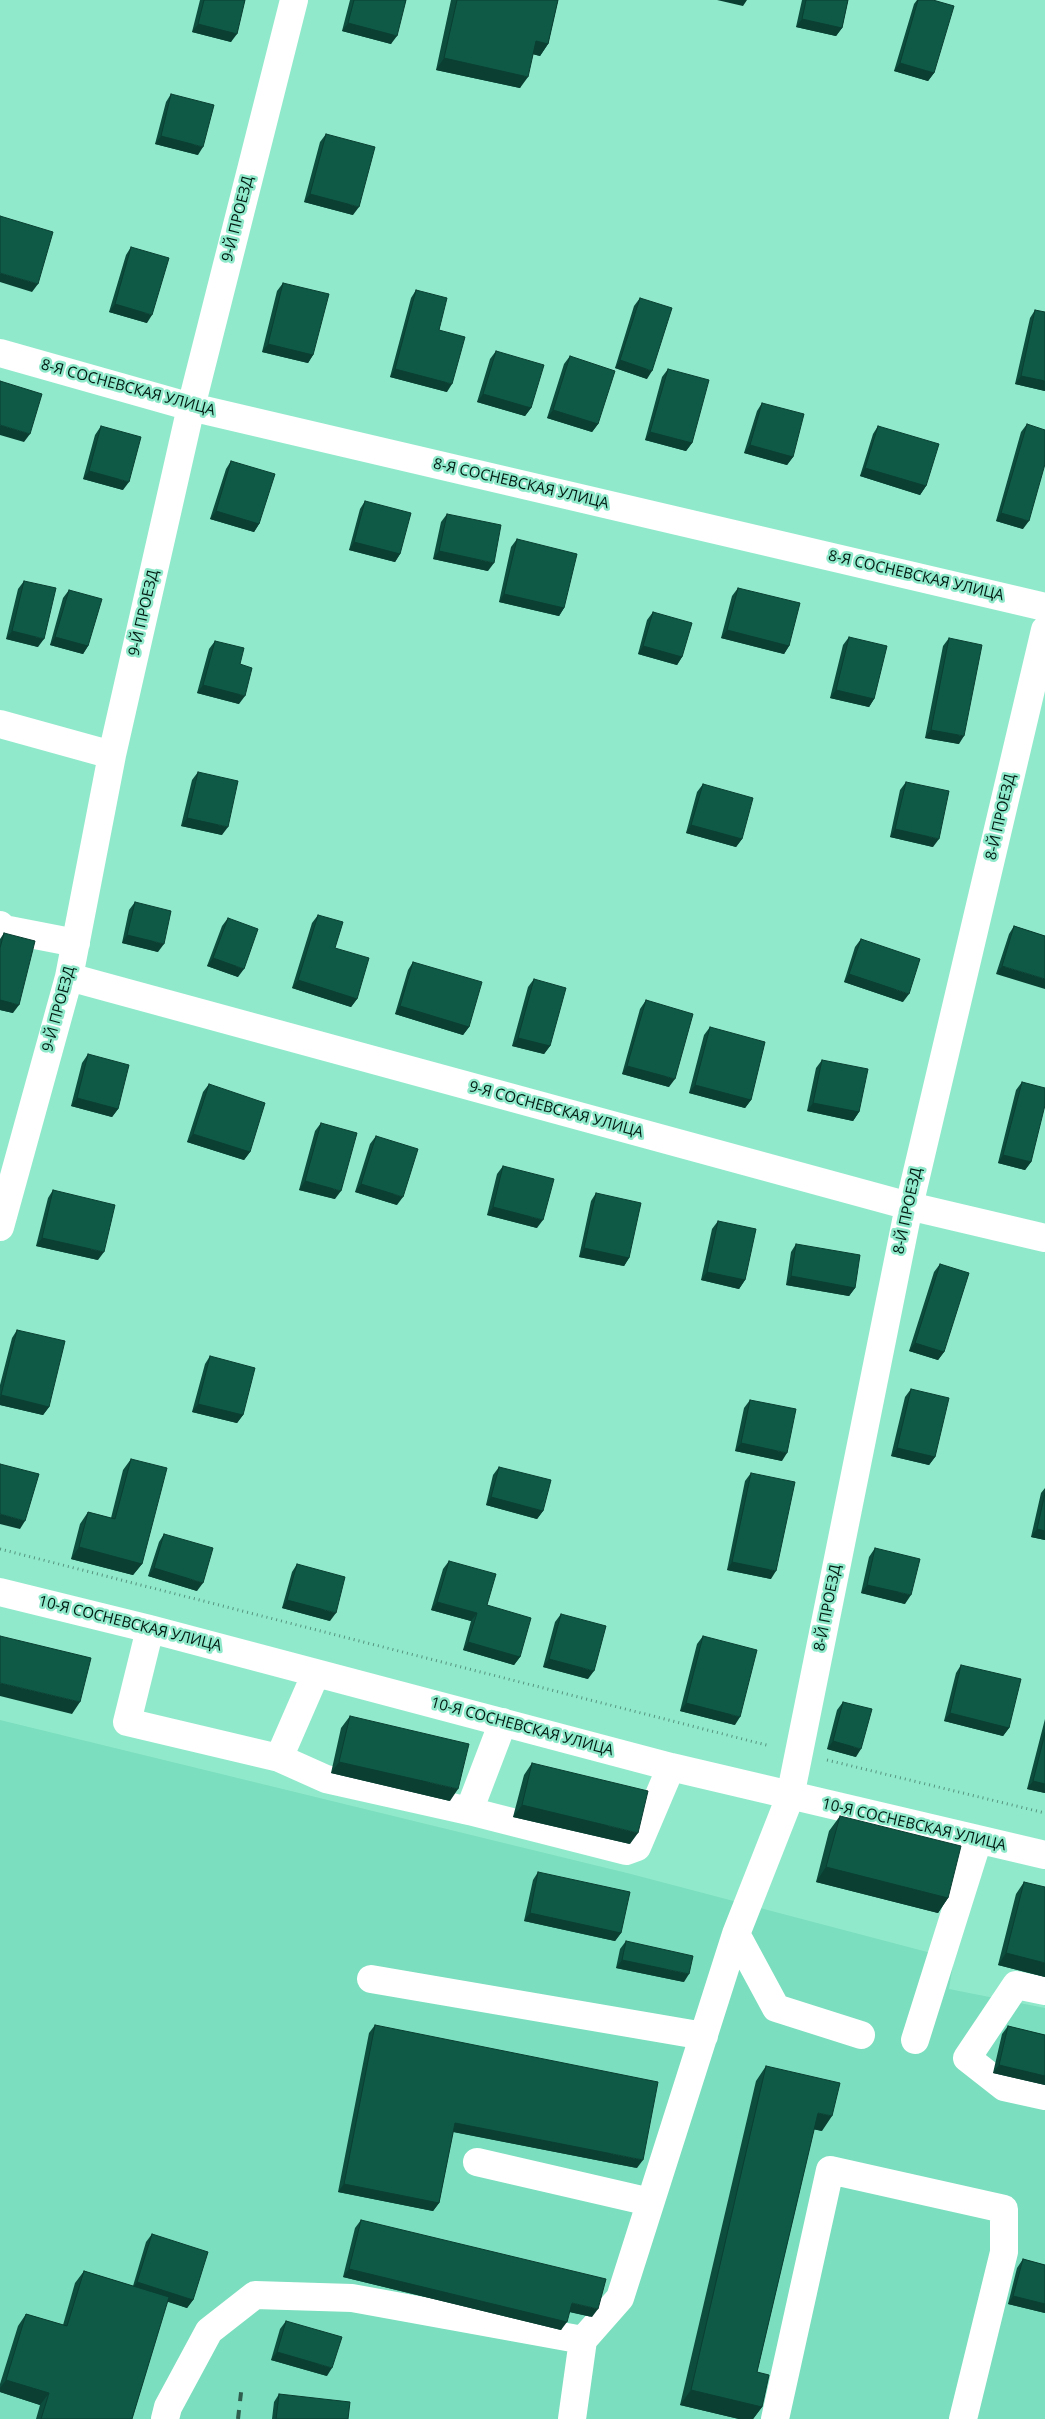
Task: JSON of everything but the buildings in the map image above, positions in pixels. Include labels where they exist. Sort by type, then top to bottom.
[{"type":"street","name":"9-Й ПРОЕЗД","points":[[0,1227],[69,978],[112,755],[191,407],[294,0]]},
{"type":"street","name":"8-Я СОСНЕВСКАЯ УЛИЦА","points":[[0,353],[191,407],[1045,607]]},
{"type":"street","name":"8-Й ПРОЕЗД","points":[[583,2340],[620,2298],[736,1934],[790,1796],[909,1206],[1045,630]]},
{"type":"street","points":[[0,724],[112,755]]},
{"type":"street","points":[[0,925],[4,929],[76,943]]},
{"type":"street","name":"9-Я СОСНЕВСКАЯ УЛИЦА","points":[[69,978],[909,1206],[1045,1238]]},
{"type":"street","name":"10-Я СОСНЕВСКАЯ УЛИЦА","points":[[0,1592],[150,1628],[671,1767],[1045,1855]]},
{"type":"street","points":[[150,1628],[128,1722],[279,1758],[326,1779],[469,1811],[626,1851],[637,1847],[671,1767]]},
{"type":"street","points":[[279,1758],[316,1673]]},
{"type":"street","points":[[469,1811],[503,1722]]},
{"type":"street","points":[[914,2040],[978,1840]]},
{"type":"street","points":[[736,1934],[776,2008],[861,2035]]},
{"type":"street","points":[[371,1979],[704,2036]]},
{"type":"street","points":[[1045,1991],[1016,1985],[967,2058],[1004,2087],[1045,2096]]},
{"type":"street","points":[[477,2162],[650,2202]]},
{"type":"street","points":[[775,2419],[830,2170],[1004,2209],[1004,2252],[963,2419]]},
{"type":"street","points":[[165,2419],[168,2407],[209,2331],[255,2295],[352,2298],[583,2340],[572,2419]]},
{"type":"path","points":[[0,1549],[799,1753],[1045,1813]]},
{"type":"shaded area","points":[[0,1720],[631,1874],[954,1959],[949,1989],[1045,2008],[1045,2419],[0,2419]]},
{"type":"railway","points":[[238,2419],[242,2384]]}]
